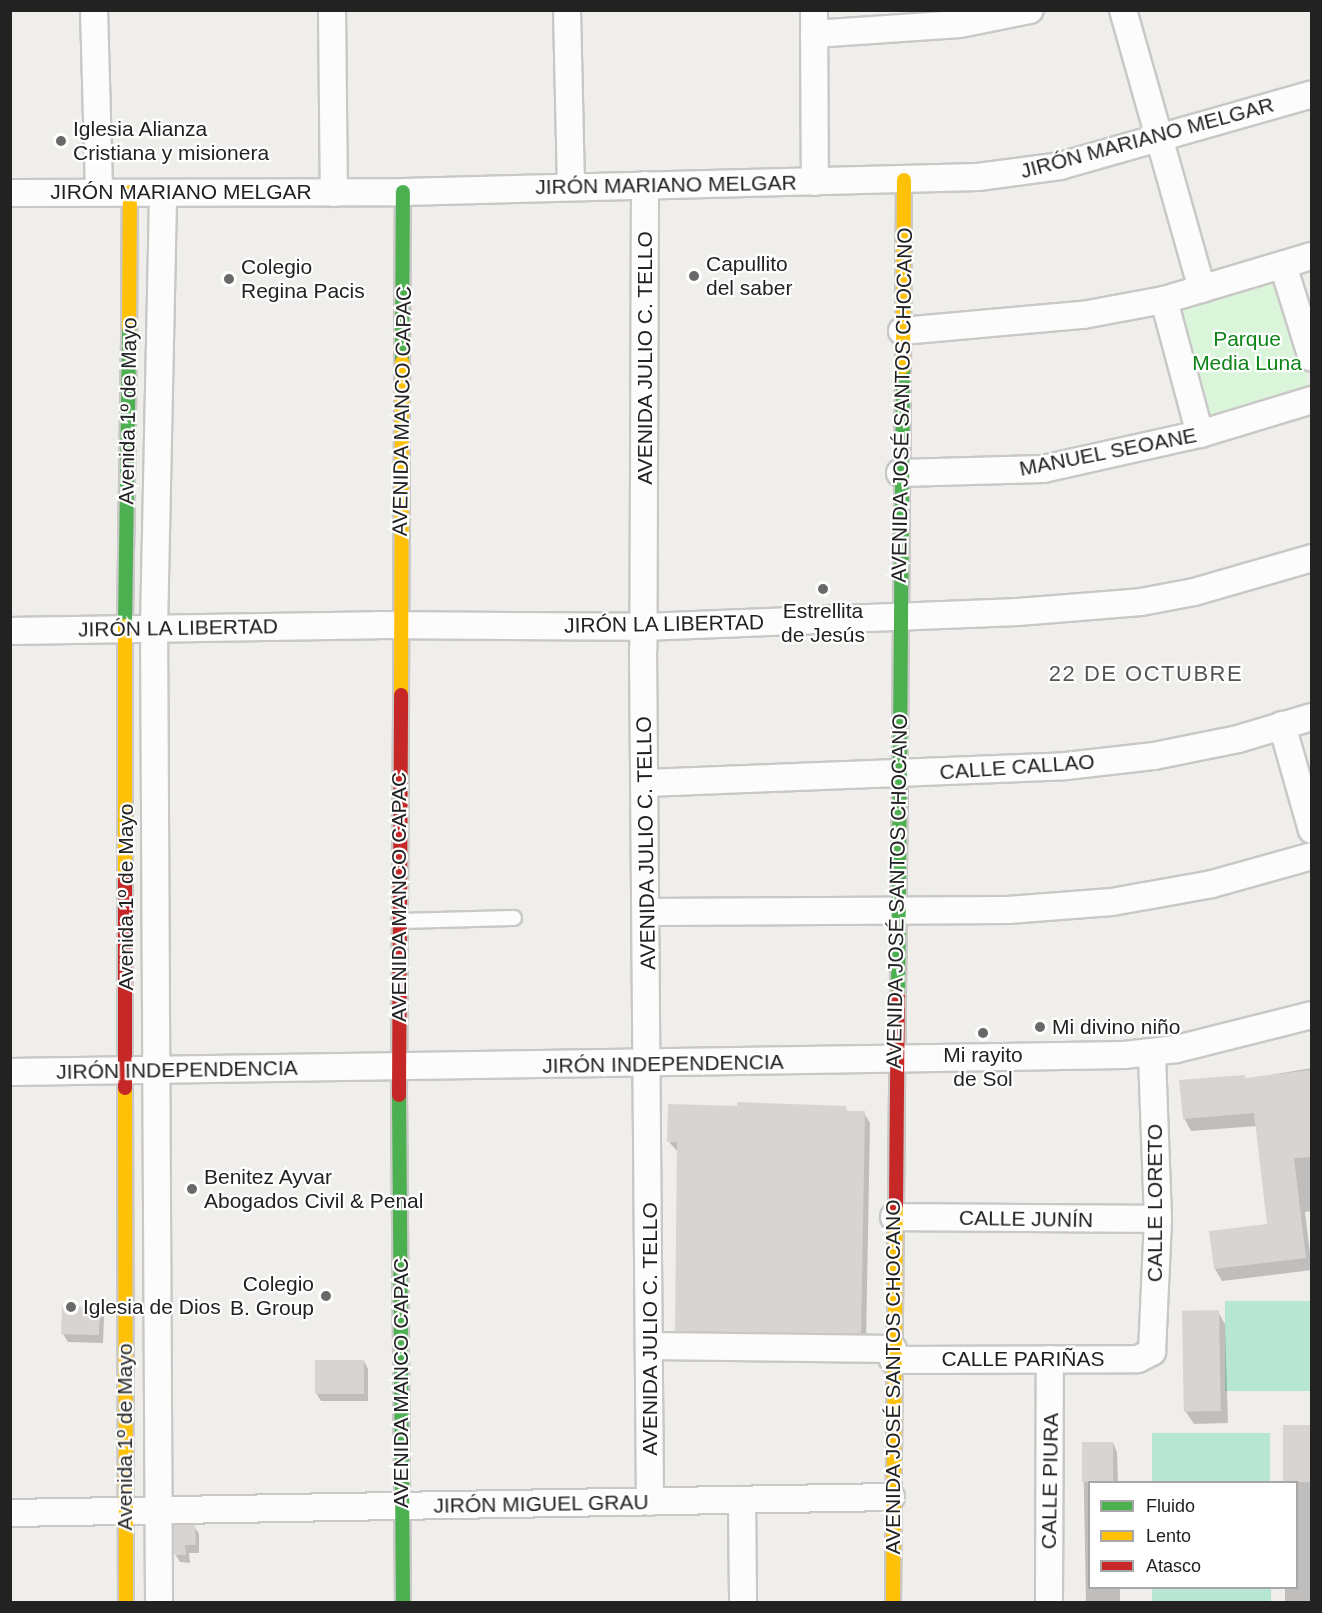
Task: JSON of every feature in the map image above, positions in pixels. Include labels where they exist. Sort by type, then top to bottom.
[{"type":"street","points":[[94,10],[99,191]]},
{"type":"street","points":[[332,10],[334,193]]},
{"type":"street","points":[[567,10],[571,187]]},
{"type":"street","points":[[815,182],[814,22],[960,24],[1030,10]]},
{"type":"street","points":[[1123,10],[1202,289]]},
{"type":"street","name":"JIRÓN MARIANO MELGAR","points":[[10,193],[403,192],[904,180],[1019,174],[1159,140],[1311,94]]},
{"type":"street","name":"AVENIDA JOSÉ SANTOS CHOCANO","points":[[892,1602],[891,1497],[904,180]]},
{"type":"street","name":"AVENIDA JULIO C. TELLO","points":[[645,185],[644,627],[651,1346],[650,1502]]},
{"type":"street","name":"Avenida 1º de Mayo","points":[[126,1602],[128,1071],[125,628],[130,192]]},
{"type":"street","name":"AVENIDA MANCO CAPAC","points":[[402,1602],[399,626],[403,192]]},
{"type":"street","name":"Avenida 1º de Mayo","points":[[159,1602],[156,1512],[154,628],[163,194]]},
{"type":"street","points":[[902,331],[990,326],[1164,300],[1311,256]]},
{"type":"street","points":[[1283,265],[1311,358]]},
{"type":"street","points":[[1164,300],[1200,434]]},
{"type":"street","name":"MANUEL SEOANE","points":[[900,473],[1043,469],[1200,434],[1311,400]]},
{"type":"street","name":"JIRÓN LA LIBERTAD","points":[[10,631],[399,626],[644,627],[900,616],[1141,602],[1194,592],[1311,558]]},
{"type":"street","name":"CALLE CALLAO","points":[[646,783],[1066,766],[1154,756],[1311,717]]},
{"type":"street","points":[[1282,725],[1311,830]]},
{"type":"street","points":[[647,912],[1008,910],[1112,902],[1212,884],[1311,856]]},
{"type":"street","name":"JIRÓN INDEPENDENCIA","points":[[10,1072],[895,1061],[1152,1053],[1311,1015]]},
{"type":"street","name":"CALLE LORETO","points":[[1152,1053],[1158,1219],[1152,1352]]},
{"type":"street","name":"CALLE JUNÍN","points":[[894,1216],[1158,1219]]},
{"type":"street","name":"CALLE PARIÑAS","points":[[651,1346],[1050,1359],[1138,1359],[1152,1352]]},
{"type":"street","name":"CALLE PIURA","points":[[1049,1602],[1050,1359]]},
{"type":"street","name":"JIRÓN MIGUEL GRAU","points":[[10,1513],[891,1497]]},
{"type":"street","points":[[742,1500],[743,1602]]},
{"type":"lane","points":[[399,921],[514,918]]},
{"type":"green space","name":"Parque Media Luna","points":[[1282,277],[1311,392],[1208,418],[1179,303]]},
{"type":"green space","points":[[1225,1301],[1311,1301],[1311,1391],[1225,1391]]},
{"type":"green space","points":[[1152,1433],[1270,1433],[1270,1481],[1152,1481]]},
{"type":"green space","points":[[1152,1589],[1271,1589],[1271,1602],[1152,1602]]},
{"type":"building","points":[[1311,1070],[1311,1157],[1294,1158],[1306,1258],[1214,1269],[1209,1231],[1267,1224],[1254,1113],[1183,1119],[1179,1080],[1245,1075],[1245,1078]]},
{"type":"building","points":[[737,1102],[846,1106],[846,1111],[865,1111],[861,1334],[675,1331],[677,1142],[667,1142],[668,1104],[737,1106]]},
{"type":"building","points":[[62,1306],[100,1307],[99,1335],[61,1334]]},
{"type":"building","points":[[1219,1310],[1221,1411],[1184,1412],[1182,1311]]},
{"type":"building","points":[[315,1360],[364,1360],[364,1394],[315,1394]]},
{"type":"building","points":[[1283,1425],[1311,1425],[1311,1482],[1283,1481]]},
{"type":"building","points":[[1082,1442],[1113,1442],[1113,1481],[1082,1482]]},
{"type":"building","points":[[174,1525],[195,1525],[196,1545],[185,1545],[186,1555],[174,1555]]},
{"type":"traffic: fast","points":[[402,362],[403,192]]},
{"type":"traffic: fast","points":[[125,626],[129,327]]},
{"type":"traffic: fast","points":[[898,995],[903,367]]},
{"type":"traffic: fast","points":[[399,1095],[403,1602]]},
{"type":"traffic: slow","points":[[903,367],[904,180]]},
{"type":"traffic: slow","points":[[129,327],[130,192]]},
{"type":"traffic: slow","points":[[401,695],[402,362]]},
{"type":"traffic: slow","points":[[125,626],[125,880]]},
{"type":"traffic: slow","points":[[125,1088],[126,1602]]},
{"type":"traffic: slow","points":[[893,1602],[896,1205]]},
{"type":"traffic: jam","points":[[399,1095],[401,695]]},
{"type":"traffic: jam","points":[[125,880],[125,1088]]},
{"type":"traffic: jam","points":[[896,1205],[898,995]]},
{"type":"place","name":"Iglesia Alianza Cristiana y misionera","points":[[61,141]]},
{"type":"place","name":"Capullito del saber","points":[[694,276]]},
{"type":"place","name":"Colegio Regina Pacis","points":[[229,279]]},
{"type":"place","name":"Estrellita de Jesús","points":[[823,589]]},
{"type":"place","name":"Mi divino niño","points":[[1040,1027]]},
{"type":"place","name":"Mi rayito de Sol","points":[[983,1033]]},
{"type":"place","name":"Benitez Ayvar Abogados Civil & Penal","points":[[192,1189]]},
{"type":"place","name":"Colegio B. Group","points":[[326,1296]]},
{"type":"place","name":"Iglesia de Dios","points":[[71,1307]]},
{"type":"district","name":"22 DE OCTUBRE","points":[[1146,674]]}]
